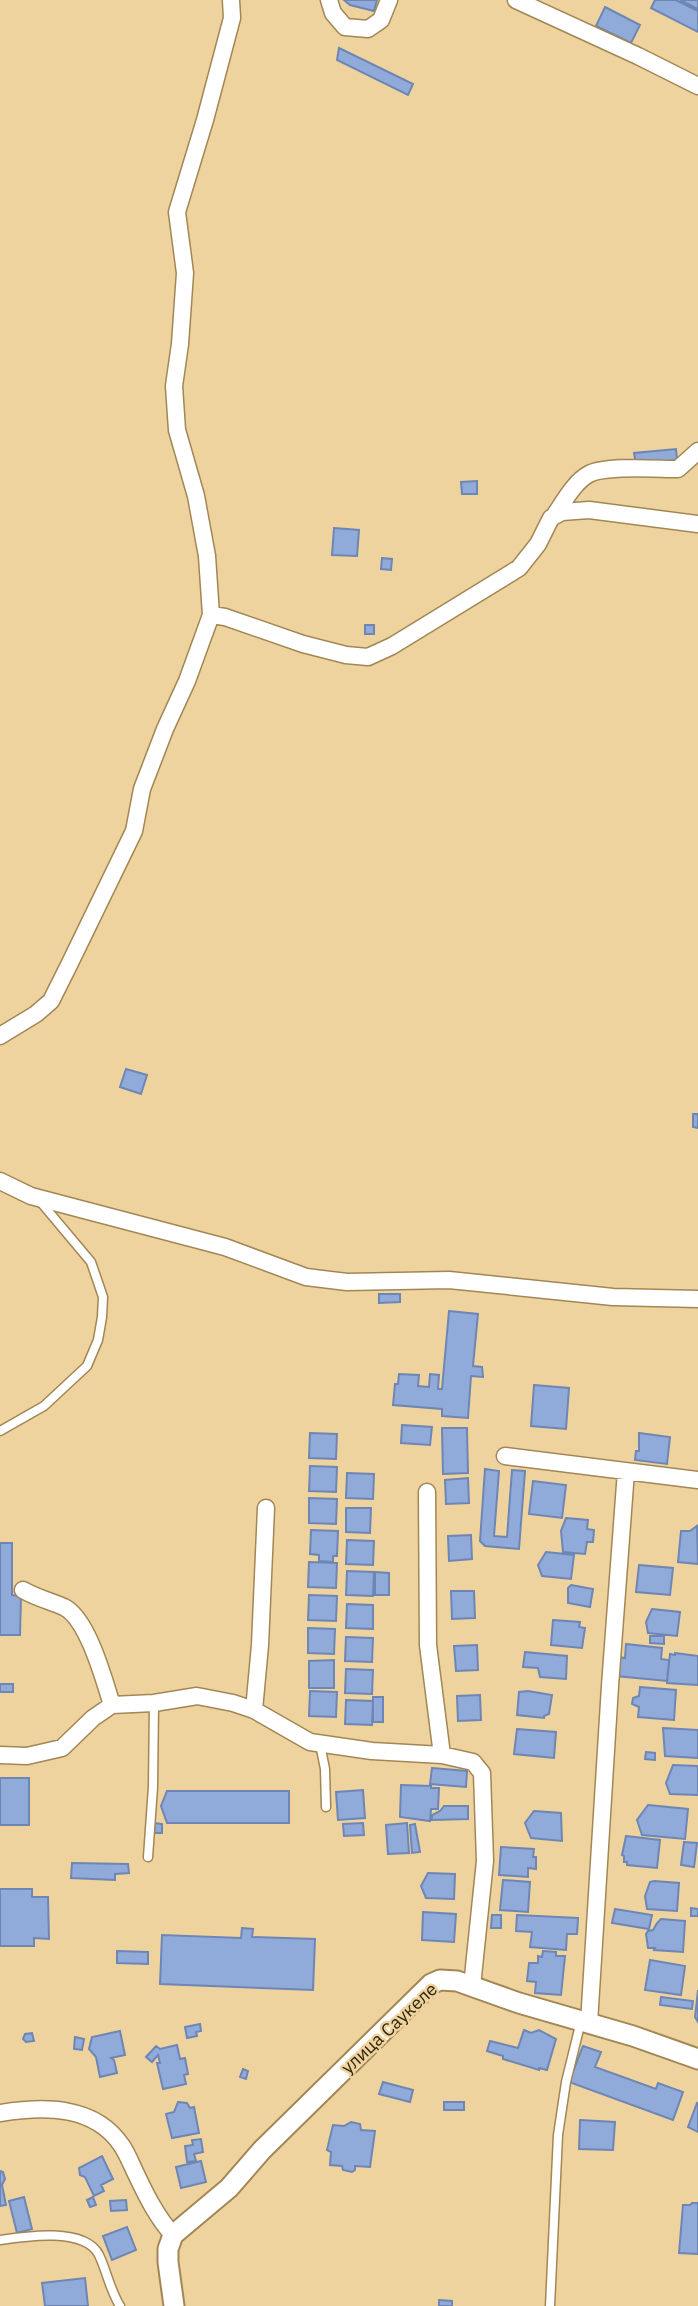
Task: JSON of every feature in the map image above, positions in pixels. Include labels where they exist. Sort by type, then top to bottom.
[{"type":"street","points":[[0,1036],[36,1014],[51,1001],[134,831],[142,789],[211,615],[207,556],[196,496],[177,430],[174,386],[186,272],[177,212],[232,18],[231,0]]},
{"type":"street","points":[[328,0],[333,13],[345,27],[368,29],[381,20],[389,0]]},
{"type":"street","points":[[516,0],[698,86]]},
{"type":"street","points":[[211,615],[225,617],[303,644],[346,655],[368,657],[392,646],[519,568],[538,544],[551,518],[569,494],[590,474],[629,468],[678,469],[698,451]]},
{"type":"street","points":[[554,516],[562,512],[589,510],[698,524]]},
{"type":"street","points":[[0,1181],[37,1197],[225,1247],[306,1277],[347,1283],[449,1280],[613,1297],[698,1300]]},
{"type":"street","points":[[505,1456],[698,1480]]},
{"type":"street","points":[[585,2022],[626,1471]]},
{"type":"street","points":[[427,1492],[428,1645],[443,1755]]},
{"type":"street","points":[[254,1710],[260,1645],[266,1508]]},
{"type":"street","points":[[23,1590],[73,1614],[98,1657],[111,1705]]},
{"type":"street","points":[[0,1755],[27,1756],[62,1748],[93,1718],[111,1705],[154,1703],[197,1696],[254,1710],[310,1742],[372,1751],[443,1755],[473,1762],[482,1773],[485,1861],[472,1986]]},
{"type":"street","name":"улица Саукеле","points":[[173,2235],[229,2188],[262,2150],[430,1984],[440,1980],[472,1986],[634,2036],[698,2059]]},
{"type":"street","points":[[0,2113],[55,2108],[89,2118],[109,2129],[124,2148],[158,2218],[173,2235],[168,2249],[168,2262],[174,2306]]},
{"type":"lane","points":[[0,1431],[44,1406],[88,1366],[98,1340],[102,1317],[103,1297],[91,1262],[37,1197]]},
{"type":"lane","points":[[148,1857],[153,1787],[154,1703]]},
{"type":"lane","points":[[320,1744],[325,1769],[326,1807]]},
{"type":"lane","points":[[550,2306],[558,2135],[566,2082],[585,2022]]},
{"type":"lane","points":[[0,2240],[57,2236],[86,2241],[98,2254],[112,2293],[120,2306]]},
{"type":"building","points":[[344,0],[377,0],[374,11],[350,5]]},
{"type":"building","points":[[655,0],[676,0],[698,11],[698,32],[651,8]]},
{"type":"building","points":[[680,0],[698,0],[698,9]]},
{"type":"building","points":[[605,7],[640,25],[631,43],[596,26]]},
{"type":"building","points":[[339,48],[413,84],[408,95],[337,60]]},
{"type":"building","points":[[676,449],[677,460],[636,465],[634,453]]},
{"type":"building","points":[[477,481],[477,494],[462,494],[461,482]]},
{"type":"building","points":[[334,528],[359,530],[357,556],[332,555]]},
{"type":"building","points":[[382,558],[392,559],[391,570],[381,569]]},
{"type":"building","points":[[365,625],[374,625],[374,634],[365,634]]},
{"type":"building","points":[[126,1069],[147,1075],[141,1094],[120,1087]]},
{"type":"building","points":[[693,1114],[698,1114],[698,1128],[693,1127]]},
{"type":"building","points":[[379,1294],[400,1294],[400,1302],[379,1303]]},
{"type":"building","points":[[449,1311],[478,1314],[473,1366],[482,1367],[483,1377],[471,1376],[468,1418],[442,1416],[442,1409],[393,1405],[399,1374],[419,1375],[418,1386],[429,1387],[430,1374],[439,1375],[438,1389],[442,1389]]},
{"type":"building","points":[[534,1385],[569,1388],[566,1429],[531,1426]]},
{"type":"building","points":[[402,1425],[432,1427],[430,1445],[401,1443]]},
{"type":"building","points":[[442,1428],[467,1428],[468,1473],[443,1474]]},
{"type":"building","points":[[310,1433],[337,1434],[336,1459],[309,1458]]},
{"type":"building","points":[[639,1433],[670,1437],[667,1464],[635,1460],[636,1451],[639,1451]]},
{"type":"building","points":[[310,1466],[337,1467],[336,1492],[309,1491]]},
{"type":"building","points":[[485,1469],[499,1471],[494,1536],[507,1537],[512,1470],[525,1471],[519,1549],[485,1546],[480,1541]]},
{"type":"building","points":[[347,1473],[374,1474],[373,1499],[346,1498]]},
{"type":"building","points":[[468,1478],[469,1503],[446,1504],[445,1480]]},
{"type":"building","points":[[533,1481],[566,1485],[562,1518],[529,1514]]},
{"type":"building","points":[[309,1498],[337,1499],[336,1524],[309,1523]]},
{"type":"building","points":[[346,1508],[371,1508],[370,1533],[346,1532]]},
{"type":"building","points":[[566,1518],[588,1520],[587,1529],[594,1530],[593,1542],[587,1542],[585,1554],[563,1552],[561,1531]]},
{"type":"building","points":[[697,1526],[698,1564],[678,1562],[681,1531],[690,1531]]},
{"type":"building","points":[[311,1530],[338,1531],[337,1556],[333,1556],[333,1562],[319,1561],[319,1555],[310,1554]]},
{"type":"building","points":[[471,1535],[472,1559],[449,1561],[448,1536]]},
{"type":"building","points":[[347,1540],[374,1541],[373,1565],[346,1564]]},
{"type":"building","points":[[0,1543],[12,1543],[12,1595],[21,1596],[20,1635],[0,1635]]},
{"type":"building","points":[[546,1552],[574,1555],[571,1579],[542,1576],[538,1565]]},
{"type":"building","points":[[309,1562],[337,1563],[336,1588],[308,1587]]},
{"type":"building","points":[[639,1565],[673,1568],[670,1595],[636,1592]]},
{"type":"building","points":[[347,1571],[374,1572],[373,1596],[346,1595]]},
{"type":"building","points":[[375,1572],[389,1573],[389,1595],[375,1595]]},
{"type":"building","points":[[571,1585],[593,1589],[590,1607],[568,1603],[568,1588]]},
{"type":"building","points":[[451,1591],[474,1591],[475,1618],[452,1619]]},
{"type":"building","points":[[309,1595],[337,1596],[336,1621],[308,1620]]},
{"type":"building","points":[[347,1604],[373,1605],[373,1629],[346,1628]]},
{"type":"building","points":[[652,1609],[680,1612],[677,1636],[648,1633],[646,1622]]},
{"type":"building","points":[[553,1620],[580,1622],[579,1627],[585,1628],[582,1648],[551,1645]]},
{"type":"building","points":[[308,1628],[335,1629],[334,1654],[308,1653]]},
{"type":"building","points":[[650,1636],[664,1636],[664,1644],[650,1643]]},
{"type":"building","points":[[346,1637],[373,1638],[372,1662],[345,1661]]},
{"type":"building","points":[[626,1644],[662,1648],[661,1659],[669,1660],[667,1681],[616,1676],[618,1657],[625,1658]]},
{"type":"building","points":[[477,1645],[478,1670],[456,1671],[454,1646]]},
{"type":"building","points":[[525,1652],[567,1656],[566,1679],[540,1677],[538,1668],[523,1667]]},
{"type":"building","points":[[670,1654],[698,1656],[698,1685],[667,1683]]},
{"type":"building","points":[[334,1660],[334,1688],[309,1688],[309,1661]]},
{"type":"building","points":[[346,1669],[373,1670],[372,1694],[345,1693]]},
{"type":"building","points":[[0,1684],[13,1684],[13,1692],[0,1692]]},
{"type":"building","points":[[640,1687],[676,1690],[674,1720],[638,1717],[639,1707],[632,1704],[633,1698],[639,1696]]},
{"type":"building","points":[[310,1691],[337,1692],[336,1717],[309,1716]]},
{"type":"building","points":[[519,1692],[552,1695],[549,1714],[544,1718],[517,1715]]},
{"type":"building","points":[[480,1695],[481,1720],[458,1721],[457,1696]]},
{"type":"building","points":[[373,1697],[383,1697],[383,1722],[373,1722]]},
{"type":"building","points":[[346,1700],[373,1701],[372,1725],[345,1724]]},
{"type":"building","points":[[663,1728],[698,1730],[698,1758],[665,1756]]},
{"type":"building","points":[[517,1729],[556,1732],[554,1758],[514,1754]]},
{"type":"building","points":[[646,1752],[655,1753],[655,1760],[645,1759]]},
{"type":"building","points":[[673,1765],[698,1766],[698,1795],[670,1794],[666,1783]]},
{"type":"building","points":[[432,1768],[467,1771],[466,1787],[430,1784]]},
{"type":"building","points":[[0,1778],[29,1778],[29,1825],[0,1825]]},
{"type":"building","points":[[401,1785],[439,1788],[438,1809],[431,1809],[430,1821],[400,1817]]},
{"type":"building","points":[[363,1790],[365,1818],[338,1820],[336,1792]]},
{"type":"building","points":[[167,1791],[289,1791],[289,1823],[167,1823],[161,1806]]},
{"type":"building","points":[[648,1805],[688,1809],[685,1839],[642,1835],[637,1820]]},
{"type":"building","points":[[444,1806],[468,1806],[468,1819],[432,1820],[432,1815]]},
{"type":"building","points":[[534,1811],[561,1813],[562,1841],[531,1838],[525,1823]]},
{"type":"building","points":[[155,1823],[162,1824],[162,1833],[154,1833]]},
{"type":"building","points":[[363,1823],[364,1835],[344,1836],[343,1824]]},
{"type":"building","points":[[407,1823],[409,1853],[388,1854],[386,1825]]},
{"type":"building","points":[[415,1824],[420,1852],[412,1853],[410,1825]]},
{"type":"building","points":[[626,1836],[660,1840],[657,1868],[627,1865],[627,1862],[624,1862],[622,1855]]},
{"type":"building","points":[[684,1842],[697,1843],[694,1867],[681,1865]]},
{"type":"building","points":[[501,1847],[534,1849],[536,1869],[528,1868],[528,1877],[499,1875]]},
{"type":"building","points":[[72,1863],[128,1864],[129,1873],[115,1874],[115,1880],[71,1878]]},
{"type":"building","points":[[428,1873],[455,1874],[454,1899],[426,1898],[421,1886]]},
{"type":"building","points":[[503,1880],[530,1882],[528,1912],[500,1910]]},
{"type":"building","points":[[650,1882],[679,1883],[677,1911],[647,1909],[645,1896]]},
{"type":"building","points":[[0,1889],[32,1889],[32,1897],[48,1897],[49,1939],[34,1938],[34,1946],[0,1946]]},
{"type":"building","points":[[691,1908],[698,1909],[698,1916],[691,1916]]},
{"type":"building","points":[[615,1909],[652,1915],[649,1929],[612,1923]]},
{"type":"building","points":[[423,1912],[456,1914],[454,1942],[422,1940]]},
{"type":"building","points":[[492,1915],[501,1915],[501,1928],[491,1928]]},
{"type":"building","points":[[517,1915],[578,1918],[577,1934],[567,1934],[566,1950],[530,1947],[532,1932],[516,1931]]},
{"type":"building","points":[[661,1919],[685,1921],[683,1952],[648,1948],[646,1934],[653,1930]]},
{"type":"building","points":[[242,1928],[253,1929],[252,1937],[315,1939],[313,1990],[160,1984],[162,1935],[241,1938]]},
{"type":"building","points":[[117,1951],[148,1952],[148,1964],[117,1963]]},
{"type":"building","points":[[543,1951],[565,1956],[561,1995],[535,1993],[536,1982],[527,1981],[529,1963],[538,1963],[538,1956],[542,1957]]},
{"type":"building","points":[[650,1960],[685,1966],[681,1995],[645,1990]]},
{"type":"building","points":[[698,1990],[698,2022],[695,2017]]},
{"type":"building","points":[[661,1997],[693,2001],[692,2009],[660,2005]]},
{"type":"building","points":[[200,2024],[201,2031],[196,2032],[197,2036],[187,2038],[185,2027]]},
{"type":"building","points":[[524,2030],[531,2033],[539,2030],[556,2039],[547,2070],[503,2059],[503,2056],[487,2051],[490,2041],[518,2048]]},
{"type":"building","points":[[120,2031],[125,2055],[111,2058],[117,2073],[100,2077],[96,2057],[89,2049],[92,2037]]},
{"type":"building","points":[[32,2033],[34,2041],[26,2042],[23,2039],[25,2034]]},
{"type":"building","points":[[75,2037],[84,2039],[82,2050],[74,2049]]},
{"type":"building","points":[[177,2045],[180,2059],[185,2058],[188,2074],[184,2075],[186,2084],[163,2089],[157,2063],[160,2063],[158,2055],[152,2062],[146,2057],[156,2046],[160,2049]]},
{"type":"building","points":[[583,2046],[601,2052],[595,2067],[656,2089],[658,2083],[683,2092],[673,2120],[569,2082]]},
{"type":"building","points":[[243,2069],[248,2071],[246,2079],[240,2077]]},
{"type":"building","points":[[383,2082],[413,2090],[410,2102],[379,2094]]},
{"type":"building","points":[[178,2102],[187,2103],[190,2108],[194,2107],[199,2133],[172,2138],[166,2114],[174,2112]]},
{"type":"building","points":[[444,2102],[464,2102],[464,2110],[444,2110]]},
{"type":"building","points":[[698,2104],[698,2132],[688,2127]]},
{"type":"building","points":[[580,2120],[615,2122],[613,2150],[579,2149]]},
{"type":"building","points":[[351,2122],[360,2124],[361,2130],[375,2131],[370,2167],[355,2166],[352,2172],[343,2170],[342,2166],[330,2165],[331,2152],[327,2150],[333,2125],[344,2126]]},
{"type":"building","points":[[201,2139],[203,2152],[194,2154],[196,2161],[187,2162],[185,2146],[193,2145],[192,2140]]},
{"type":"building","points":[[102,2156],[113,2179],[101,2185],[104,2191],[94,2196],[85,2177],[80,2175],[79,2168]]},
{"type":"building","points":[[201,2161],[206,2182],[181,2188],[176,2167]]},
{"type":"building","points":[[0,2171],[5,2179],[2,2185],[6,2205],[0,2206]]},
{"type":"building","points":[[24,2197],[32,2229],[17,2233],[9,2201]]},
{"type":"building","points":[[93,2197],[96,2205],[90,2207],[87,2200]]},
{"type":"building","points":[[126,2200],[127,2210],[111,2211],[110,2201]]},
{"type":"building","points":[[698,2203],[698,2254],[679,2253],[683,2205]]},
{"type":"building","points":[[127,2227],[136,2250],[112,2260],[103,2236]]},
{"type":"building","points":[[85,2278],[88,2306],[45,2306],[42,2283]]},
{"type":"building","points":[[439,2300],[452,2301],[452,2306],[439,2306]]}]
